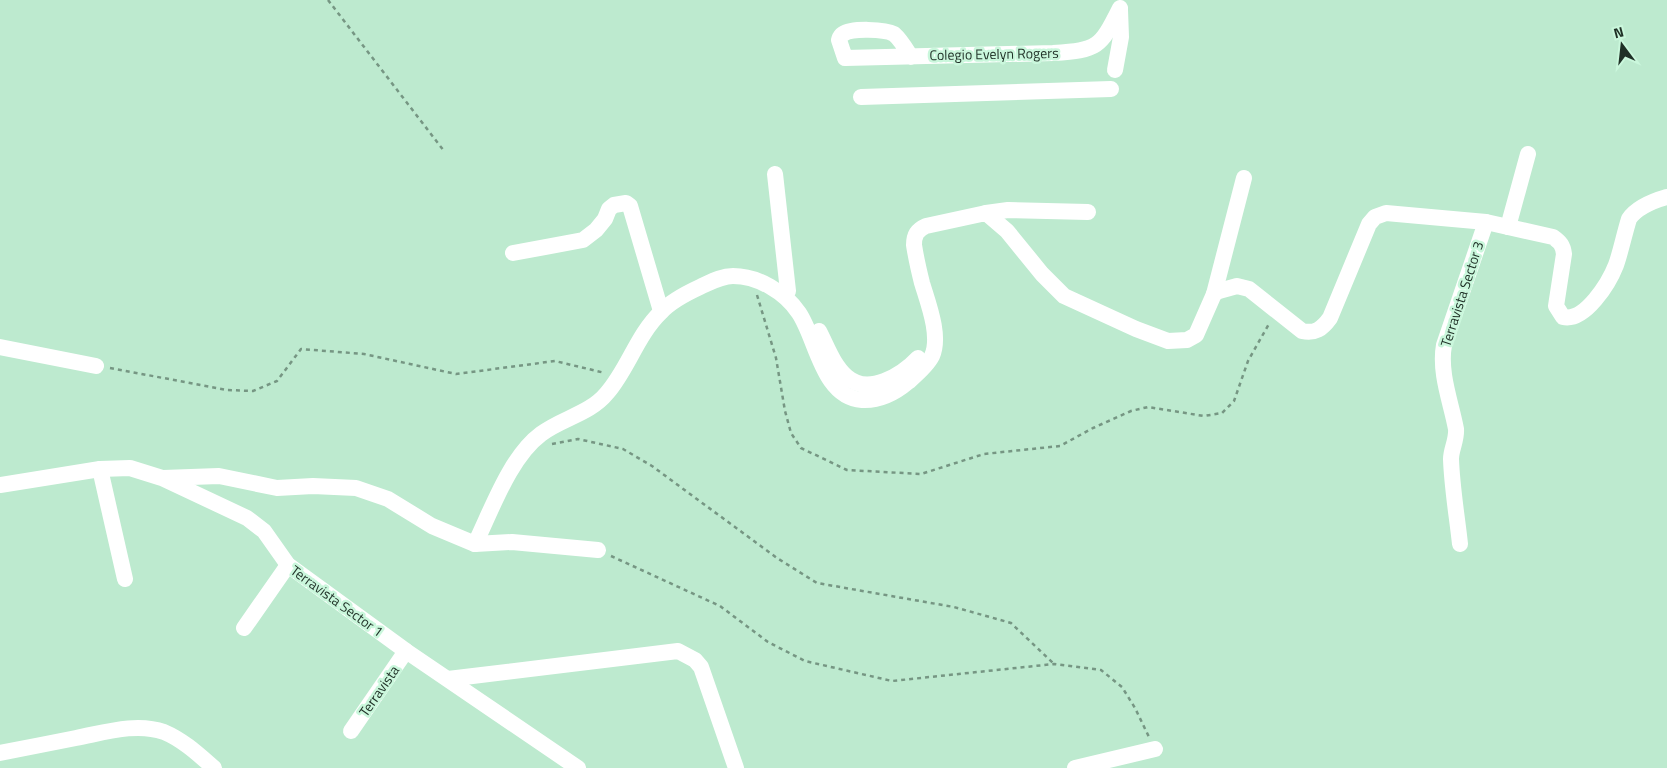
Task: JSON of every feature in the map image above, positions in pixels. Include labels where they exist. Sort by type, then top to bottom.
[{"type":"street","points":[[1120,4],[1121,37],[1115,70],[1096,45],[1106,35],[1120,4]]},
{"type":"street","name":"Colegio Evelyn Rogers","points":[[911,57],[893,34],[882,30],[848,32],[842,34],[839,43],[845,58],[911,57],[1054,53],[1083,51],[1096,45]]},
{"type":"street","points":[[861,97],[1111,89]]},
{"type":"street","points":[[1508,227],[1528,154]]},
{"type":"street","points":[[775,174],[788,291]]},
{"type":"street","points":[[986,214],[1007,231],[1042,274],[1064,296],[1136,329],[1168,341],[1187,340],[1196,335],[1214,294],[1244,178]]},
{"type":"street","name":"Terravista Sector 3","points":[[1214,294],[1230,287],[1249,289],[1302,331],[1316,331],[1325,325],[1330,318],[1369,224],[1378,216],[1392,213],[1486,222],[1553,237],[1564,247],[1564,261],[1556,306],[1563,318],[1571,318],[1581,314],[1598,296],[1615,267],[1632,215],[1653,201],[1667,197]]},
{"type":"street","points":[[513,253],[583,240],[596,230],[614,204],[626,203],[630,206],[661,311]]},
{"type":"street","points":[[476,544],[510,474],[525,449],[541,434],[587,410],[607,394],[644,333],[661,311],[687,293],[717,279],[731,276],[751,277],[766,285],[793,305],[800,315],[830,380],[840,392],[854,399],[870,400],[888,395],[903,386],[916,375],[932,356],[934,333],[932,317],[914,245],[915,235],[921,228],[1008,210],[1088,212]]},
{"type":"street","name":"Terravista Sector 3","points":[[1460,544],[1451,458],[1456,430],[1448,397],[1442,354],[1486,222]]},
{"type":"street","points":[[766,285],[788,291],[796,298],[809,314],[842,372],[855,383],[876,384],[892,379],[909,368],[923,351],[934,333]]},
{"type":"street","points":[[0,347],[96,366]]},
{"type":"street","name":"Terravista Sector 1","points":[[0,485],[100,469],[130,468],[162,478],[247,518],[264,531],[288,565],[406,651],[578,768]]},
{"type":"street","points":[[100,469],[125,579]]},
{"type":"street","points":[[162,478],[218,476],[277,488],[313,486],[356,488],[388,499],[432,526],[476,544],[512,542],[598,550]]},
{"type":"street","points":[[244,628],[288,565]]},
{"type":"street","name":"Terravista","points":[[351,731],[406,651]]},
{"type":"street","points":[[448,679],[678,651],[695,660],[701,667],[736,768]]},
{"type":"street","points":[[0,753],[112,731],[137,728],[162,732],[176,738],[190,747],[214,768]]},
{"type":"street","points":[[1075,768],[1155,749]]},
{"type":"path","points":[[328,0],[444,151]]},
{"type":"path","points":[[751,277],[766,320],[776,358],[785,411],[791,433],[800,448],[847,470],[921,474],[984,454],[1060,446],[1101,425],[1148,407],[1204,416],[1222,414],[1234,401],[1248,361],[1276,312]]},
{"type":"path","points":[[96,366],[227,390],[253,391],[277,382],[301,349],[364,354],[456,374],[555,361],[618,377]]},
{"type":"path","points":[[552,444],[578,439],[623,449],[652,466],[777,558],[817,583],[954,607],[1011,623],[1054,664]]},
{"type":"path","points":[[598,550],[642,572],[720,606],[768,642],[805,661],[892,680],[1054,664],[1101,670],[1122,687],[1155,749]]}]
